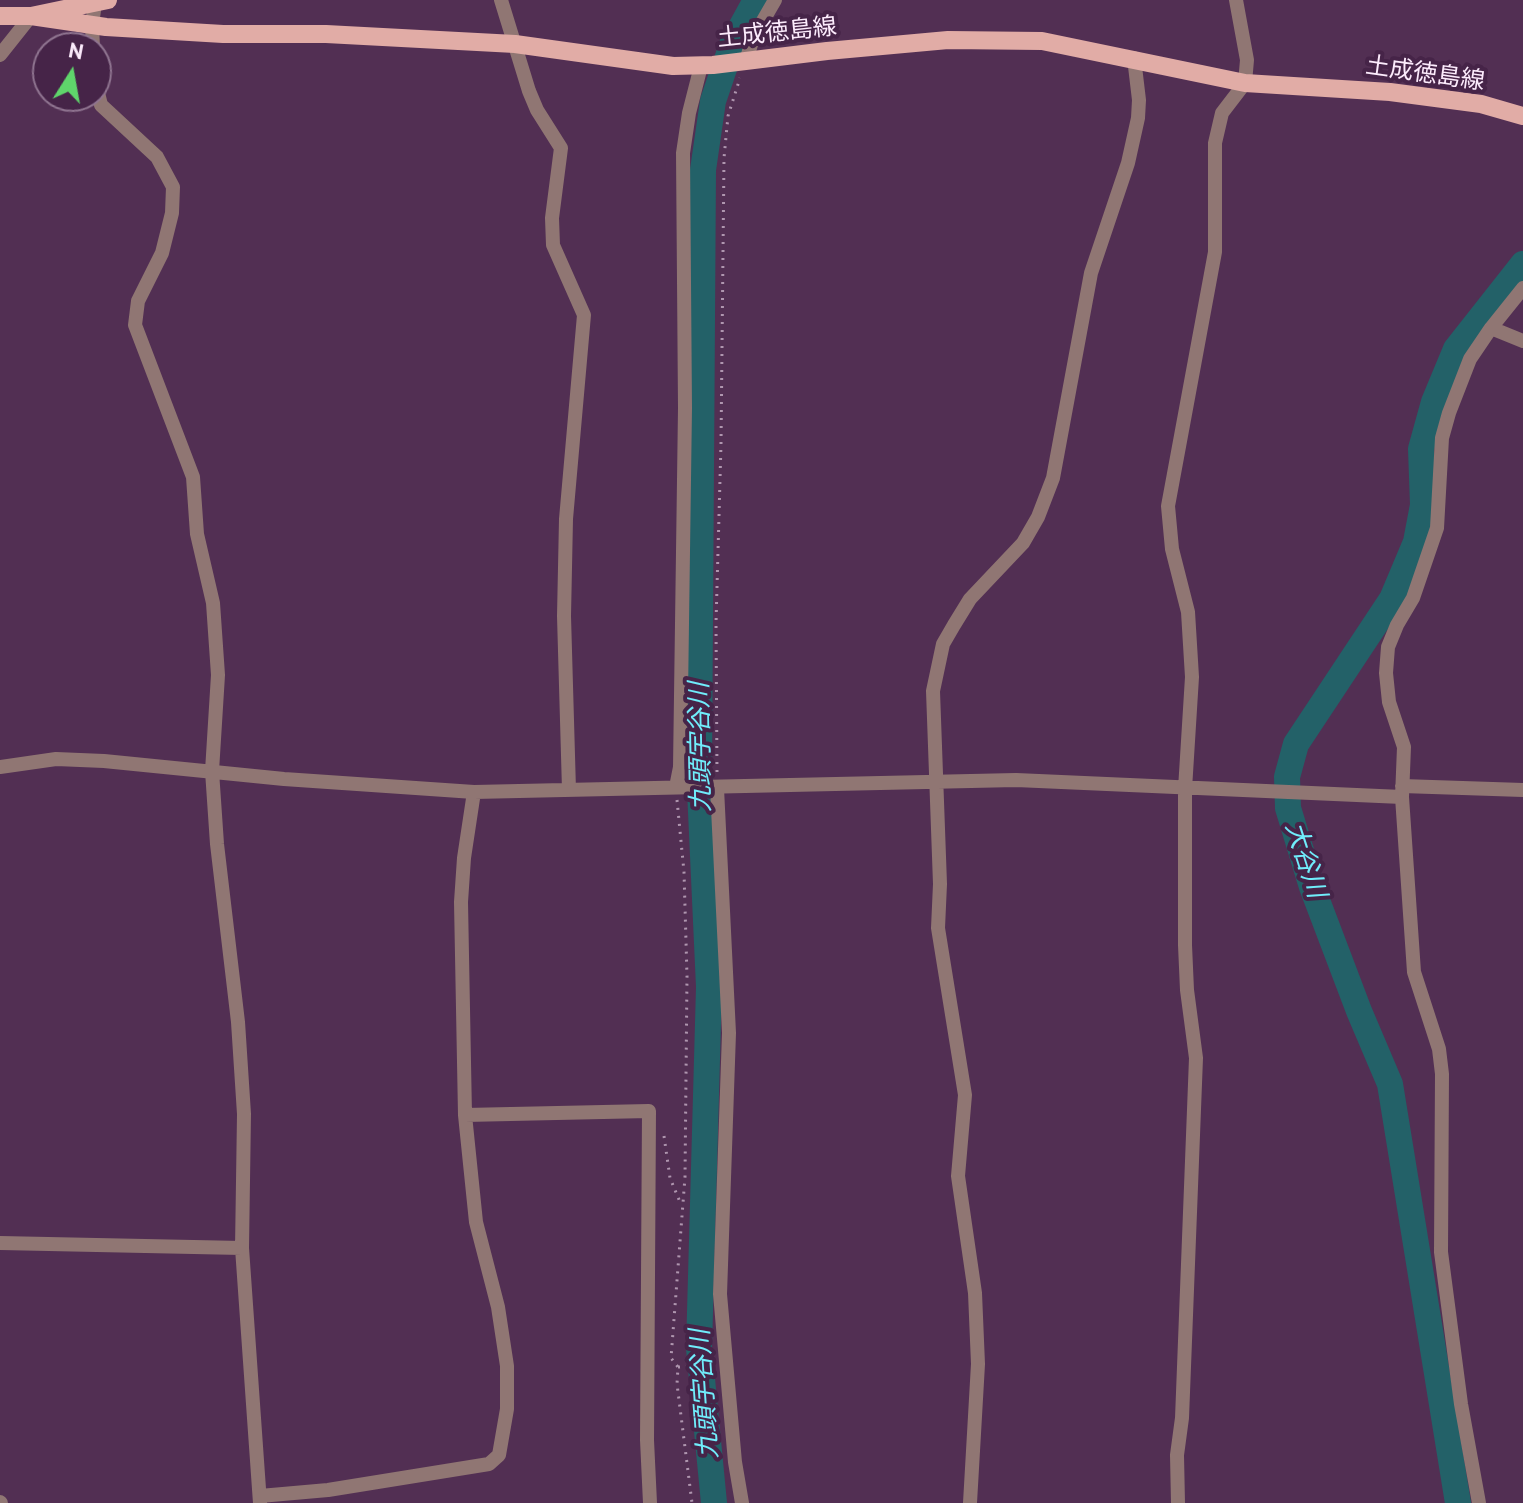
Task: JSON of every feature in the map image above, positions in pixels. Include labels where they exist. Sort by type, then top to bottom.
[{"type":"main road","points":[[0,16],[31,16],[101,1]]},
{"type":"main road","name":"土成徳島線","points":[[31,16],[92,25],[223,34],[326,34],[515,44],[673,66],[948,40],[1042,41],[1245,83],[1390,92],[1481,104],[1523,116]]},
{"type":"street","points":[[501,0],[537,110],[561,148],[552,218],[553,245],[584,315],[566,519],[564,616],[569,790]]},
{"type":"street","points":[[743,61],[775,0]]},
{"type":"street","points":[[1178,1503],[1177,1455],[1182,1418],[1196,1058],[1185,945],[1185,789],[1192,677],[1188,612],[1172,549],[1168,506],[1215,252],[1215,143],[1222,113],[1245,83],[1247,60],[1236,0]]},
{"type":"street","points":[[92,32],[101,1]]},
{"type":"street","points":[[0,55],[31,16]]},
{"type":"street","points":[[970,1503],[978,1364],[975,1293],[958,1176],[965,1095],[938,928],[940,884],[933,691],[943,644],[970,599],[1023,543],[1038,517],[1053,478],[1091,273],[1125,173],[1138,118],[1134,58]]},
{"type":"street","points":[[678,787],[685,408],[683,153],[689,113],[707,65]]},
{"type":"street","points":[[109,112],[157,157],[173,187],[172,213],[162,253],[138,301],[135,325],[193,477],[197,534],[213,603],[218,675],[212,771],[217,844],[238,1022],[244,1114],[242,1248],[260,1500],[489,1464],[499,1455],[507,1409],[507,1366],[498,1307],[476,1222],[465,1115],[461,902],[474,792]]},
{"type":"street","points":[[1479,1503],[1461,1404],[1443,1268],[1442,1074],[1439,1049],[1414,972],[1402,792],[1404,747],[1389,702],[1386,673],[1388,647],[1413,598],[1437,528],[1442,438],[1449,413],[1470,359],[1523,288]]},
{"type":"street","points":[[1491,328],[1523,341]]},
{"type":"street","points":[[0,767],[56,759],[474,792],[1030,780],[1298,794],[1523,790]]},
{"type":"street","points":[[715,788],[729,1033],[720,1294],[735,1462],[742,1503]]},
{"type":"street","points":[[465,1115],[649,1111],[647,1440],[650,1503]]},
{"type":"street","points":[[0,1243],[242,1248]]},
{"type":"path","points":[[715,788],[724,158],[728,116],[743,61]]},
{"type":"path","points":[[678,787],[687,976],[685,1177],[671,1358],[681,1366],[719,1365]]},
{"type":"path","points":[[663,1134],[670,1178],[681,1204]]},
{"type":"path","points":[[681,1366],[677,1384],[692,1503]]},
{"type":"waterway","name":"九頭宇谷川","points":[[714,1503],[699,1348],[709,987],[699,768],[703,170],[713,101],[733,42],[756,0]]},
{"type":"waterway","name":"大谷川","points":[[1458,1503],[1390,1084],[1312,887],[1288,808],[1287,777],[1296,744],[1392,599],[1416,542],[1423,505],[1421,449],[1434,402],[1456,349],[1523,264]]}]
